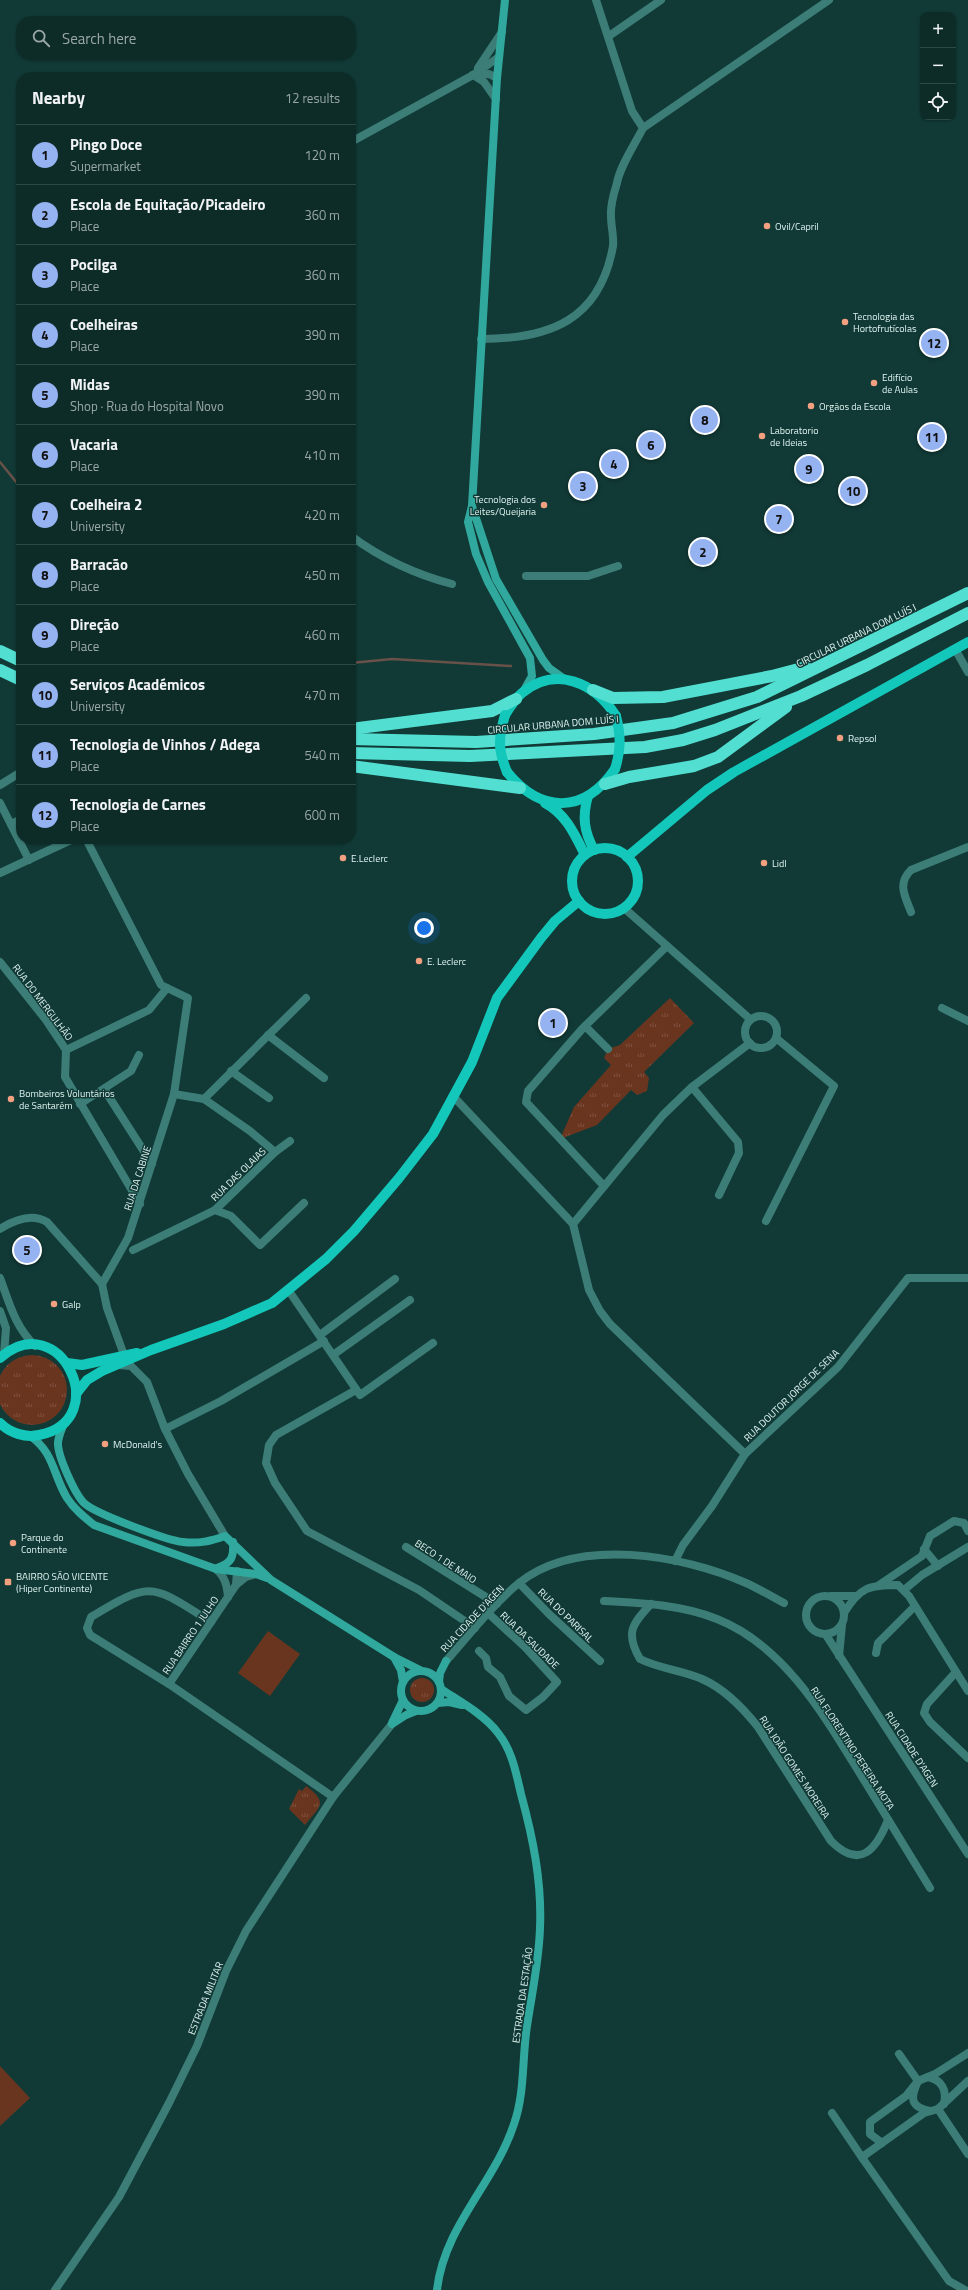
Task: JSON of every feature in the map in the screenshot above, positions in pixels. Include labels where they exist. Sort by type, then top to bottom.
[{"type":"highway","name":"CIRCULAR URBANA DOM LUÍS I","points":[[356,739],[476,742],[594,734],[673,723],[757,697],[968,593]]},
{"type":"highway","points":[[356,753],[470,756],[645,747],[683,740],[715,730],[801,696],[867,665],[968,613]]},
{"type":"highway","points":[[0,651],[16,659]]},
{"type":"highway","points":[[593,690],[613,698],[663,697],[766,678],[832,659]]},
{"type":"highway","points":[[0,670],[16,678]]},
{"type":"highway","points":[[356,729],[492,711],[519,696]]},
{"type":"highway","points":[[605,784],[629,777],[694,766],[718,757],[801,696]]},
{"type":"highway","points":[[356,767],[520,788]]},
{"type":"main road","points":[[627,857],[701,794],[734,772],[968,642]]},
{"type":"main road","points":[[535,798],[552,803],[571,802],[588,796],[605,784],[615,769],[620,752],[621,740],[616,716],[607,701],[593,690],[580,683],[566,680],[543,682],[519,696],[505,715],[499,734],[500,747],[507,772],[520,788],[535,798],[555,808],[589,853]]},
{"type":"main road","points":[[588,796],[584,809],[584,828],[589,853]]},
{"type":"main road","points":[[614,849],[627,857],[636,869],[638,879],[637,890],[632,900],[624,908],[614,913],[603,914],[592,911],[579,901],[573,885],[573,874],[577,864],[589,853],[614,849]]},
{"type":"main road","points":[[76,1394],[87,1380],[122,1360],[255,1311],[289,1291],[326,1259],[354,1231],[399,1178],[433,1134],[472,1062],[497,998],[555,921],[579,901]]},
{"type":"main road","points":[[0,1423],[15,1433],[30,1436],[50,1432],[66,1419],[73,1408],[76,1394],[75,1379],[67,1363],[55,1352],[35,1346],[20,1347],[2,1356]]},
{"type":"main road","points":[[67,1363],[82,1365],[122,1360]]},
{"type":"street","points":[[505,0],[496,99],[472,506],[468,522],[470,534],[492,581],[505,604],[516,632],[530,658],[532,676],[519,696]]},
{"type":"street","points":[[596,0],[609,36],[632,111],[643,128]]},
{"type":"street","points":[[609,36],[661,0]]},
{"type":"street","points":[[481,339],[522,338],[558,327],[588,306],[606,276],[613,244],[610,215],[617,180],[643,128],[829,0]]},
{"type":"street","points":[[473,75],[488,55],[502,32]]},
{"type":"street","points":[[356,139],[473,75],[499,57]]},
{"type":"street","points":[[473,75],[489,74],[498,78]]},
{"type":"street","points":[[473,75],[484,82],[496,99]]},
{"type":"street","points":[[356,540],[378,556],[398,565],[452,584]]},
{"type":"street","points":[[526,576],[588,576],[618,566]]},
{"type":"street","points":[[505,604],[527,630],[549,668],[566,680]]},
{"type":"street","points":[[955,649],[968,672]]},
{"type":"street","points":[[0,784],[16,775]]},
{"type":"street","points":[[0,802],[16,834]]},
{"type":"street","points":[[11,824],[16,822]]},
{"type":"street","points":[[21,844],[29,860]]},
{"type":"street","points":[[0,873],[63,844]]},
{"type":"street","points":[[66,1050],[149,1010],[167,988],[161,985],[89,844]]},
{"type":"street","points":[[911,912],[902,887],[904,877],[911,870],[968,847]]},
{"type":"street","points":[[624,908],[750,1019]]},
{"type":"street","points":[[604,1186],[526,1102],[528,1091],[585,1026],[667,946]]},
{"type":"street","name":"RUA DO MERGULHÃO","points":[[0,962],[46,1020],[66,1050],[65,1077],[140,1204]]},
{"type":"street","name":"RUA DA CABINE","points":[[102,1284],[128,1238],[174,1094],[188,998],[167,988]]},
{"type":"street","points":[[204,1099],[306,998]]},
{"type":"street","points":[[942,1008],[968,1021]]},
{"type":"street","points":[[761,1015],[771,1019],[777,1028],[776,1038],[769,1046],[759,1048],[746,1039],[745,1029],[750,1019],[761,1015]]},
{"type":"street","points":[[585,1026],[608,1049]]},
{"type":"street","points":[[268,1035],[324,1078]]},
{"type":"street","points":[[766,1221],[834,1086],[776,1038]]},
{"type":"street","points":[[573,1224],[663,1115],[692,1086],[750,1043]]},
{"type":"street","points":[[80,1104],[131,1071],[139,1055]]},
{"type":"street","points":[[231,1071],[268,1098]]},
{"type":"street","points":[[692,1086],[738,1142],[739,1153],[719,1195]]},
{"type":"street","points":[[104,1088],[152,1164]]},
{"type":"street","points":[[174,1094],[204,1099],[250,1131],[275,1152]]},
{"type":"street","points":[[453,1096],[573,1224],[590,1290],[600,1311],[610,1324],[745,1454]]},
{"type":"street","name":"RUA DAS OLAIAS","points":[[132,1250],[215,1210],[275,1152],[290,1141]]},
{"type":"street","points":[[215,1210],[231,1216],[260,1245],[304,1203]]},
{"type":"street","points":[[2,1227],[31,1216],[47,1222],[102,1284],[107,1308],[122,1360],[131,1366],[147,1382],[165,1429],[188,1474],[225,1536],[271,1580]]},
{"type":"street","points":[[0,1278],[16,1323],[22,1333],[35,1346]]},
{"type":"street","name":"RUA DOUTOR JORGE DE SENA","points":[[675,1561],[683,1545],[712,1506],[745,1454],[838,1367],[908,1278],[968,1278]]},
{"type":"street","points":[[165,1429],[221,1401],[322,1338],[395,1279]]},
{"type":"street","points":[[289,1291],[360,1395],[433,1343]]},
{"type":"street","points":[[333,1354],[410,1300]]},
{"type":"street","points":[[0,1311],[6,1328],[2,1356]]},
{"type":"street","points":[[356,1390],[276,1435],[269,1445],[266,1463],[275,1483],[307,1531],[419,1590],[475,1628]]},
{"type":"street","points":[[66,1419],[59,1435],[59,1450],[74,1489],[89,1506],[98,1513],[182,1542],[207,1542],[225,1536]]},
{"type":"street","points":[[30,1436],[45,1448],[68,1500],[79,1513],[94,1524],[216,1569],[256,1574],[271,1580],[394,1657],[434,1675],[440,1686],[438,1703],[426,1711],[416,1711],[409,1708],[403,1700],[400,1692],[403,1682],[409,1675],[424,1671]]},
{"type":"street","points":[[842,1624],[838,1630],[826,1635],[814,1631],[806,1620],[806,1613],[812,1601],[820,1597],[854,1596],[879,1585],[922,1556],[930,1536],[954,1521],[964,1523],[968,1531]]},
{"type":"street","points":[[216,1569],[230,1562],[234,1555],[233,1542]]},
{"type":"street","name":"BECO 1 DE MAIO","points":[[406,1547],[460,1583],[497,1604]]},
{"type":"street","points":[[904,1590],[968,1547]]},
{"type":"street","points":[[924,1549],[938,1566]]},
{"type":"street","name":"RUA CIDADE D'AGEN","points":[[440,1686],[440,1673],[446,1661],[497,1604],[519,1583],[539,1570],[585,1556],[606,1554],[675,1561],[732,1578],[784,1603]]},
{"type":"street","points":[[216,1569],[226,1582],[228,1597]]},
{"type":"street","points":[[236,1585],[237,1571]]},
{"type":"street","points":[[236,1585],[246,1577],[256,1574]]},
{"type":"street","name":"RUA DO PARISAL","points":[[519,1583],[549,1614],[600,1661]]},
{"type":"street","name":"RUA BAIRRO 1 JULHO","points":[[169,1684],[236,1585]]},
{"type":"street","points":[[879,1585],[898,1585],[904,1590],[968,1691]]},
{"type":"street","points":[[211,1622],[167,1594],[140,1591],[123,1598],[90,1617],[87,1628],[90,1635],[169,1684],[333,1797]]},
{"type":"street","points":[[829,1596],[839,1602],[844,1613]]},
{"type":"street","points":[[839,1656],[844,1613],[854,1596]]},
{"type":"street","name":"RUA FLORENTINO PEREIRA MOTA","points":[[604,1601],[651,1604],[718,1619],[754,1640],[784,1667],[815,1704],[930,1888]]},
{"type":"street","name":"RUA JOÃO GOMES MOREIRA","points":[[651,1604],[636,1619],[630,1634],[633,1647],[640,1659],[702,1679],[722,1691],[744,1710],[758,1727],[831,1841],[842,1852],[858,1856],[872,1849],[880,1838],[888,1820]]},
{"type":"street","points":[[876,1653],[878,1643],[915,1606]]},
{"type":"street","name":"RUA DA SAUDADE","points":[[479,1651],[486,1658],[488,1667],[500,1676],[509,1696],[526,1710],[543,1697],[557,1682],[525,1647],[488,1614]]},
{"type":"street","name":"RUA CIDADE D'AGEN","points":[[826,1635],[965,1843],[968,1854]]},
{"type":"street","points":[[394,1657],[401,1670],[403,1682]]},
{"type":"street","name":"RUA CIDADE D'AGEN","points":[[424,1671],[446,1661]]},
{"type":"street","points":[[956,1672],[927,1704],[924,1713],[930,1722],[968,1758]]},
{"type":"street","name":"ESTRADA DA ESTAÇÃO","points":[[437,2290],[443,2259],[458,2224],[504,2149],[515,2123],[520,2101],[523,2055],[540,1928],[538,1869],[524,1803],[510,1756],[503,1740],[490,1723],[465,1706],[440,1686]]},
{"type":"street","name":"ESTRADA MILITAR","points":[[55,2290],[119,2197],[170,2103],[196,2046],[226,1972],[246,1930],[333,1797],[392,1724],[403,1700]]},
{"type":"street","name":"ESTRADA DA ESTAÇÃO","points":[[438,1703],[449,1702],[465,1706]]},
{"type":"street","name":"ESTRADA MILITAR","points":[[392,1724],[406,1715],[416,1711]]},
{"type":"street","points":[[882,2143],[870,2134],[870,2122],[906,2096],[918,2081],[928,2077],[968,2053]]},
{"type":"street","points":[[900,2054],[918,2081]]},
{"type":"street","points":[[928,2077],[936,2079],[943,2086],[946,2095],[938,2108]]},
{"type":"street","points":[[918,2081],[912,2094],[913,2102],[918,2108],[938,2108]]},
{"type":"street","points":[[863,2159],[882,2143],[924,2113],[938,2108],[968,2081]]},
{"type":"street","points":[[938,2108],[968,2154]]},
{"type":"street","points":[[832,2113],[949,2281],[965,2290]]},
{"type":"green space","points":[[670,998],[694,1023],[644,1072],[649,1078],[647,1091],[637,1095],[631,1090],[597,1125],[560,1139],[574,1107],[611,1065],[604,1058],[608,1049],[620,1045]]},
{"type":"green space","points":[[25,1356],[39,1356],[52,1361],[61,1370],[66,1383],[66,1397],[61,1410],[52,1419],[39,1424],[25,1424],[12,1419],[3,1410],[-1,1400],[-1,1380],[3,1370],[12,1361]]},
{"type":"green space","points":[[268,1631],[300,1654],[270,1696],[238,1673]]},
{"type":"green space","points":[[422,1678],[430,1682],[434,1690],[430,1698],[422,1702],[414,1698],[410,1690],[414,1682]]},
{"type":"green space","points":[[306,1786],[318,1797],[320,1805],[305,1825],[289,1809],[299,1789],[302,1791]]},
{"type":"green space","points":[[0,2066],[30,2098],[0,2126]]},
{"type":"waterway","points":[[0,462],[16,482]]},
{"type":"waterway","points":[[356,663],[392,659],[511,666]]},
{"type":"place","name":"Ovil/Capril","points":[[767,226]]},
{"type":"place","name":"Tecnologia das Hortofrutícolas","points":[[845,322]]},
{"type":"place","name":"Tecnologia de Carnes","points":[[934,343]]},
{"type":"place","name":"Edifício de Aulas","points":[[874,383]]},
{"type":"place","name":"Orgãos da Escola","points":[[811,406]]},
{"type":"place","name":"Barracão","points":[[705,420]]},
{"type":"place","name":"Laboratorio de Ideias","points":[[762,436]]},
{"type":"place","name":"Tecnologia de Vinhos / Adega","points":[[932,437]]},
{"type":"place","name":"Vacaria","points":[[651,445]]},
{"type":"place","name":"Coelheiras","points":[[614,464]]},
{"type":"place","name":"Direção","points":[[809,469]]},
{"type":"place","name":"Pocilga","points":[[583,486]]},
{"type":"place","name":"Serviços Académicos","points":[[853,491]]},
{"type":"place","name":"Tecnologia dos Leites/Queijaria","points":[[544,505]]},
{"type":"place","name":"Coelheira 2","points":[[779,519]]},
{"type":"place","name":"Escola de Equitação/Picadeiro","points":[[703,552]]},
{"type":"place","name":"Repsol","points":[[840,738]]},
{"type":"place","name":"E.Leclerc","points":[[343,858]]},
{"type":"place","name":"Lidl","points":[[764,863]]},
{"type":"place","name":"E. Leclerc","points":[[419,961]]},
{"type":"place","name":"Pingo Doce","points":[[553,1023]]},
{"type":"place","name":"Bombeiros Voluntários de Santarém","points":[[11,1099]]},
{"type":"place","name":"Midas","points":[[27,1250]]},
{"type":"place","name":"Galp","points":[[54,1304]]},
{"type":"place","name":"McDonald's","points":[[105,1444]]},
{"type":"place","name":"Parque do Continente","points":[[13,1543]]},
{"type":"place","name":"BAIRRO SÃO VICENTE (Hiper Continente)","points":[[8,1582]]}]
